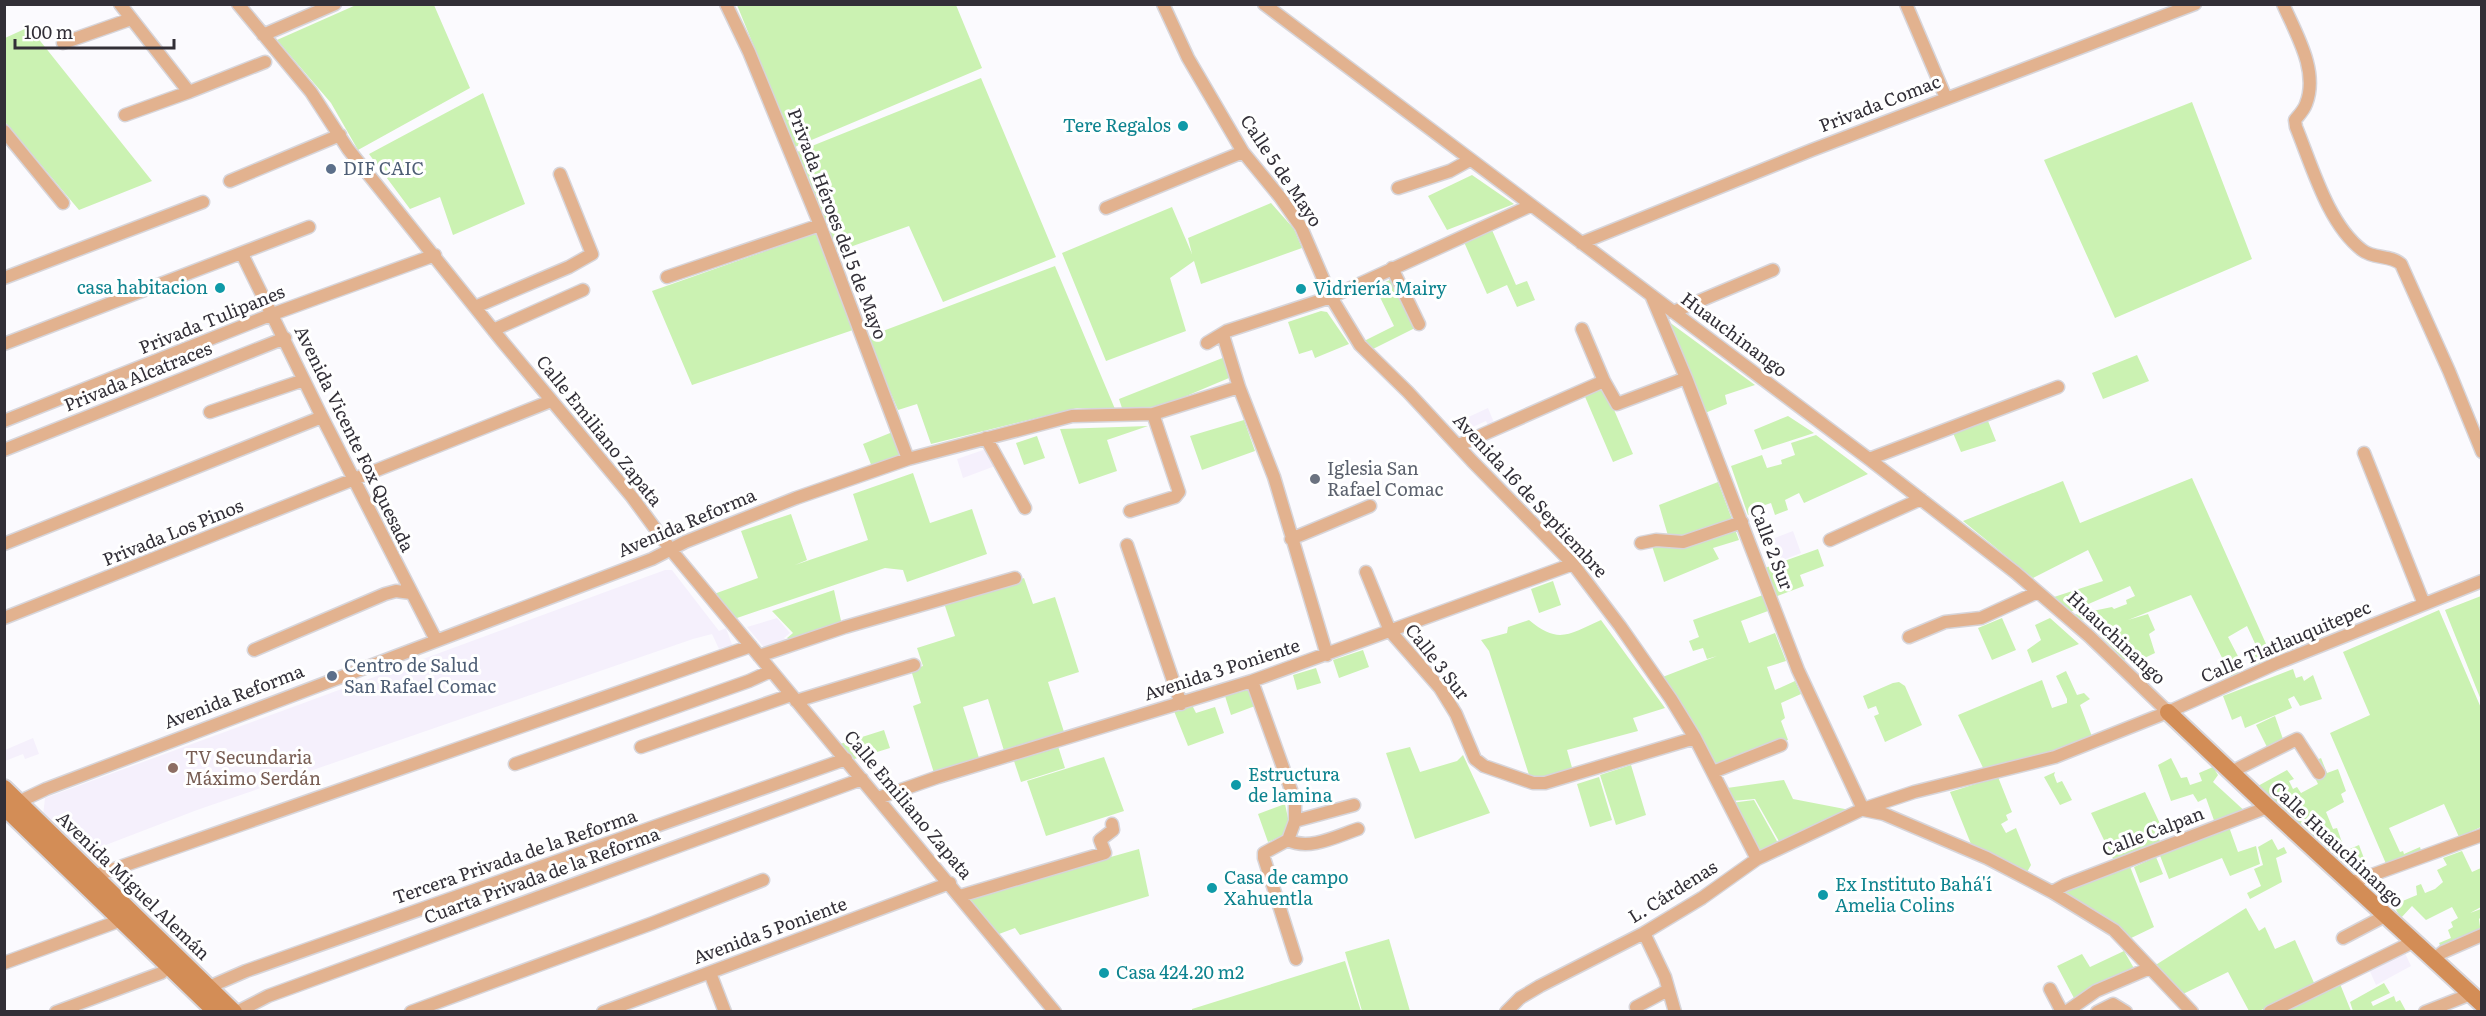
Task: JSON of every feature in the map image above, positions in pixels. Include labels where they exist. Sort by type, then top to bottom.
[{"type":"main road","name":"Calle Huauchinango","points":[[2168,712],[2476,999]]},
{"type":"main road","name":"Avenida Miguel Alemán","points":[[4,788],[9,806],[205,992],[236,1011]]},
{"type":"main road","name":"Avenida Miguel Alemán","points":[[9,806],[94,876],[127,918]]},
{"type":"main road","name":"Avenida Miguel Alemán","points":[[205,992],[215,1011]]},
{"type":"street","points":[[120,4],[189,92]]},
{"type":"street","name":"Calle Emiliano Zapata","points":[[238,4],[311,92],[348,149],[435,255],[475,308],[632,497],[671,550],[1055,1011]]},
{"type":"street","points":[[263,36],[335,4]]},
{"type":"street","name":"Privada Héroes del 5 de Mayo","points":[[726,4],[752,60],[820,225],[908,459]]},
{"type":"street","name":"Calle 5 de Mayo","points":[[1163,4],[1188,58],[1243,152],[1301,227],[1330,297]]},
{"type":"street","name":"Huauchinango","points":[[1264,4],[1921,499],[2038,592],[2089,636],[2168,712]]},
{"type":"street","points":[[1906,4],[1946,98]]},
{"type":"street","name":"Privada Comac","points":[[1581,243],[1946,98],[2195,4]]},
{"type":"street","points":[[2283,4],[2307,60],[2310,77],[2306,105],[2295,120],[2296,127],[2334,217],[2364,252],[2396,260],[2405,272],[2449,371],[2481,452]]},
{"type":"street","points":[[63,43],[131,19]]},
{"type":"street","points":[[125,115],[265,62]]},
{"type":"street","points":[[4,131],[63,203]]},
{"type":"street","points":[[230,180],[340,135]]},
{"type":"street","points":[[1106,208],[1243,152]]},
{"type":"street","points":[[1398,188],[1450,171],[1470,160]]},
{"type":"street","points":[[475,308],[592,254],[560,174]]},
{"type":"street","points":[[4,278],[203,202]]},
{"type":"street","points":[[1207,343],[1227,331],[1330,297],[1530,206]]},
{"type":"street","points":[[667,278],[820,225]]},
{"type":"street","points":[[4,344],[309,227]]},
{"type":"street","name":"Avenida Vicente Fox Quesada","points":[[242,254],[436,640]]},
{"type":"street","name":"Privada Tulipanes","points":[[4,421],[273,314],[435,255]]},
{"type":"street","points":[[1392,268],[1419,324]]},
{"type":"street","points":[[1673,312],[1773,270]]},
{"type":"street","points":[[494,330],[583,290]]},
{"type":"street","name":"Calle 2 Sur","points":[[1651,295],[1686,378],[1798,670],[1863,809]]},
{"type":"street","name":"Avenida 16 de Septiembre","points":[[1330,297],[1360,345],[1460,445],[1472,461],[1573,564],[1627,635],[1695,738],[1757,859]]},
{"type":"street","points":[[1582,329],[1604,381],[1617,404],[1686,378]]},
{"type":"street","points":[[1223,334],[1239,387],[1274,477],[1328,655]]},
{"type":"street","name":"Privada Alcatraces","points":[[4,450],[285,338]]},
{"type":"street","points":[[210,412],[304,380]]},
{"type":"street","points":[[1460,445],[1604,381]]},
{"type":"street","name":"Avenida Reforma","points":[[9,806],[436,640],[652,559],[796,498],[908,459],[1072,416],[1153,414],[1239,387]]},
{"type":"street","points":[[1869,459],[2058,387]]},
{"type":"street","name":"Privada Los Pinos","points":[[4,618],[551,401]]},
{"type":"street","points":[[1130,511],[1175,496],[1179,492],[1153,414]]},
{"type":"street","points":[[4,543],[322,417]]},
{"type":"street","points":[[986,438],[1025,508]]},
{"type":"street","points":[[2364,453],[2424,604]]},
{"type":"street","points":[[1830,540],[1921,499]]},
{"type":"street","points":[[1291,539],[1370,506]]},
{"type":"street","points":[[1641,543],[1656,540],[1683,542],[1742,522]]},
{"type":"street","points":[[1127,545],[1181,704]]},
{"type":"street","name":"Avenida 3 Poniente","points":[[878,798],[938,777],[1252,681],[1573,564]]},
{"type":"street","name":"Calle 3 Sur","points":[[1366,572],[1390,631],[1440,688],[1456,714],[1475,759],[1484,766],[1533,783],[1545,783],[1695,738]]},
{"type":"street","points":[[759,656],[845,627],[1015,578]]},
{"type":"street","name":"Calle Tlatlauquitepec","points":[[1863,809],[1914,792],[2055,757],[2481,581]]},
{"type":"street","points":[[254,650],[384,594],[396,591],[411,593]]},
{"type":"street","points":[[1909,637],[1945,622],[1981,618],[2038,592]]},
{"type":"street","points":[[94,876],[750,646]]},
{"type":"street","points":[[641,747],[794,698],[914,665]]},
{"type":"street","points":[[515,764],[749,681],[771,671]]},
{"type":"street","points":[[1252,681],[1295,801],[1295,821],[1288,840],[1269,849],[1264,853],[1264,858],[1296,959]]},
{"type":"street","points":[[2231,772],[2297,739],[2319,773]]},
{"type":"street","points":[[1713,772],[1781,745]]},
{"type":"street","name":"Tercera Privada de la Reforma","points":[[205,992],[246,971],[846,759]]},
{"type":"street","name":"Cuarta Privada de la Reforma","points":[[236,1011],[268,996],[862,779]]},
{"type":"street","points":[[1295,821],[1354,805]]},
{"type":"street","name":"Calle Calpan","points":[[2052,892],[2268,807]]},
{"type":"street","points":[[1863,809],[1884,814],[1987,858],[2052,892],[2114,930],[2192,1011]]},
{"type":"street","name":"L. Cárdenas","points":[[1506,1011],[1520,998],[1644,933],[1701,898],[1757,859],[1863,809]]},
{"type":"street","points":[[960,896],[1105,853],[1101,840],[1113,830],[1112,824]]},
{"type":"street","points":[[1288,840],[1297,845],[1308,844],[1358,829]]},
{"type":"street","points":[[2350,883],[2481,835]]},
{"type":"street","points":[[411,1011],[653,923],[763,880]]},
{"type":"street","name":"Avenida 5 Poniente","points":[[603,1011],[950,883]]},
{"type":"street","points":[[2343,938],[2385,916]]},
{"type":"street","points":[[4,963],[127,918]]},
{"type":"street","points":[[1644,933],[1665,977],[1675,1011]]},
{"type":"street","points":[[2432,960],[2443,952],[2481,935]]},
{"type":"street","points":[[2270,1011],[2413,942]]},
{"type":"street","points":[[56,1011],[161,973],[174,963]]},
{"type":"street","points":[[2050,989],[2064,1011],[2096,991],[2150,968]]},
{"type":"street","points":[[711,973],[725,1011]]},
{"type":"street","points":[[1636,1007],[1668,990]]},
{"type":"street","points":[[2425,1011],[2476,999]]},
{"type":"street","points":[[2097,1011],[2113,1004],[2126,1011]]},
{"type":"shaded area","points":[[1488,408],[1495,425],[1489,428],[1486,421],[1466,430],[1462,420]]},
{"type":"shaded area","points":[[989,448],[995,466],[963,478],[957,459]]},
{"type":"shaded area","points":[[1793,531],[1801,553],[1778,562],[1770,540]]},
{"type":"shaded area","points":[[665,570],[672,570],[719,631],[726,628],[733,647],[726,651],[724,647],[719,649],[712,634],[693,639],[197,810],[85,853],[43,816],[45,798]]},
{"type":"shaded area","points":[[777,618],[790,633],[784,638],[788,642],[766,650],[747,627]]},
{"type":"shaded area","points":[[33,738],[39,754],[25,759],[23,754],[5,761],[5,750]]},
{"type":"shaded area","points":[[2403,949],[2411,966],[2376,985],[2368,967]]},
{"type":"green space","points":[[356,5],[434,5],[470,88],[358,150],[331,103],[277,40]]},
{"type":"green space","points":[[737,5],[956,5],[982,68],[795,147]]},
{"type":"green space","points":[[29,27],[152,181],[79,210],[5,122],[5,38]]},
{"type":"green space","points":[[981,78],[1056,257],[943,302],[909,226],[836,252],[797,152]]},
{"type":"green space","points":[[483,93],[525,204],[453,235],[440,197],[410,209],[369,154]]},
{"type":"green space","points":[[2192,102],[2252,259],[2115,318],[2044,160]]},
{"type":"green space","points":[[1472,175],[1514,204],[1447,230],[1428,196]]},
{"type":"green space","points":[[1271,203],[1294,229],[1302,248],[1201,284],[1194,261],[1170,278],[1186,331],[1106,361],[1062,253],[1172,207],[1192,254],[1188,238]]},
{"type":"green space","points":[[1492,230],[1516,285],[1527,281],[1535,300],[1517,307],[1507,285],[1487,294],[1464,242]]},
{"type":"green space","points":[[817,233],[853,330],[692,385],[652,291]]},
{"type":"green space","points":[[1055,266],[1115,409],[1077,408],[931,444],[917,404],[898,410],[867,337]]},
{"type":"green space","points":[[1394,278],[1417,327],[1369,351],[1364,341],[1394,326],[1375,287]]},
{"type":"green space","points":[[1321,311],[1327,312],[1349,344],[1315,358],[1312,350],[1299,354],[1288,322]]},
{"type":"green space","points":[[1665,319],[1755,385],[1725,395],[1727,404],[1705,413]]},
{"type":"green space","points":[[2137,355],[2149,381],[2103,399],[2092,373]]},
{"type":"green space","points":[[1225,357],[1229,378],[1153,410],[1123,411],[1119,399]]},
{"type":"green space","points":[[1603,384],[1633,454],[1613,462],[1583,392]]},
{"type":"green space","points":[[1788,416],[1814,433],[1762,450],[1754,430]]},
{"type":"green space","points":[[1244,420],[1255,451],[1202,470],[1190,436]]},
{"type":"green space","points":[[1988,421],[1996,441],[1961,452],[1953,433]]},
{"type":"green space","points":[[1148,426],[1107,440],[1117,471],[1079,484],[1060,429]]},
{"type":"green space","points":[[895,431],[904,457],[872,467],[863,444]]},
{"type":"green space","points":[[1816,435],[1868,474],[1804,503],[1799,493],[1785,500],[1788,510],[1775,515],[1771,503],[1753,509],[1754,513],[1748,515],[1731,466],[1762,455],[1767,468],[1782,464],[1781,460],[1795,455],[1791,443]]},
{"type":"green space","points":[[1037,436],[1045,458],[1024,465],[1016,443]]},
{"type":"green space","points":[[913,473],[930,523],[972,509],[987,554],[907,582],[903,570],[885,568],[734,619],[714,594],[758,578],[741,531],[791,514],[807,560],[795,565],[868,540],[853,494]]},
{"type":"green space","points":[[2192,478],[2275,664],[2257,669],[2251,656],[2259,652],[2247,626],[2228,637],[2241,662],[2235,665],[2240,677],[2234,682],[2191,595],[2128,620],[2148,614],[2155,630],[2149,634],[2155,653],[2134,663],[2128,656],[2124,660],[2097,632],[2108,628],[2107,622],[2095,626],[2073,615],[2112,607],[2114,609],[2127,604],[2126,600],[2135,596],[2130,586],[2070,612],[2054,597],[2103,581],[2088,550],[2033,578],[1963,521],[2063,481],[2080,523]]},
{"type":"green space","points":[[1718,482],[1733,522],[1684,539],[1669,539],[1659,505]]},
{"type":"green space","points":[[1734,527],[1739,540],[1713,548],[1719,559],[1664,582],[1651,543]]},
{"type":"green space","points":[[1818,549],[1824,566],[1800,575],[1804,586],[1775,597],[1765,568]]},
{"type":"green space","points":[[1024,578],[1033,604],[1055,597],[1079,672],[1048,682],[1065,735],[1005,754],[988,699],[963,707],[979,758],[934,773],[913,706],[921,703],[911,670],[923,666],[917,648],[955,636],[944,603]]},
{"type":"green space","points":[[1553,581],[1561,605],[1539,613],[1531,589]]},
{"type":"green space","points":[[834,590],[842,625],[791,641],[787,638],[793,633],[772,611]]},
{"type":"green space","points":[[1763,595],[1768,611],[1741,621],[1749,643],[1775,633],[1786,661],[1767,667],[1775,690],[1795,681],[1801,694],[1781,703],[1785,718],[1781,721],[1788,740],[1716,769],[1660,678],[1717,656],[1707,659],[1703,648],[1693,651],[1689,641],[1699,637],[1693,620]]},
{"type":"green space","points":[[2481,596],[2481,700],[2445,610]]},
{"type":"green space","points":[[2439,610],[2481,708],[2481,827],[2459,837],[2444,804],[2389,828],[2400,852],[2403,851],[2404,854],[2420,847],[2422,854],[2387,866],[2330,733],[2370,715],[2343,652]]},
{"type":"green space","points":[[2002,618],[2016,650],[1992,660],[1978,628]]},
{"type":"green space","points":[[2050,618],[2079,644],[2032,663],[2027,650],[2041,640],[2035,625]]},
{"type":"green space","points":[[1529,620],[1548,633],[1564,635],[1601,620],[1665,708],[1633,718],[1638,731],[1567,750],[1573,771],[1546,780],[1530,778],[1489,651],[1481,640],[1507,633],[1508,627]]},
{"type":"green space","points":[[1363,650],[1369,667],[1339,678],[1333,660]]},
{"type":"green space","points":[[1316,668],[1321,683],[1297,690],[1293,675]]},
{"type":"green space","points":[[2293,669],[2296,678],[2302,676],[2304,681],[2313,675],[2322,699],[2300,706],[2294,696],[2288,699],[2292,708],[2245,728],[2241,716],[2232,720],[2223,696]]},
{"type":"green space","points":[[2066,671],[2077,695],[2084,693],[2090,699],[2080,705],[2093,739],[2057,753],[1985,772],[1958,715],[2042,680],[2052,708],[2067,703],[2056,676]]},
{"type":"green space","points":[[1899,682],[1905,686],[1922,725],[1885,742],[1874,716],[1879,714],[1876,706],[1868,709],[1863,696]]},
{"type":"green space","points":[[1248,688],[1255,706],[1231,715],[1225,696]]},
{"type":"green space","points":[[1192,705],[1196,713],[1215,707],[1224,733],[1188,746],[1174,711]]},
{"type":"green space","points":[[2275,716],[2284,742],[2268,749],[2256,725]]},
{"type":"green space","points":[[884,730],[890,748],[851,760],[840,744]]},
{"type":"green space","points":[[1057,743],[1065,768],[1021,782],[1013,758]]},
{"type":"green space","points":[[1410,747],[1420,772],[1457,761],[1463,755],[1490,813],[1415,839],[1386,753]]},
{"type":"green space","points":[[1104,757],[1124,811],[1046,836],[1027,781]]},
{"type":"green space","points":[[2171,758],[2181,778],[2187,777],[2190,785],[2202,781],[2199,773],[2213,767],[2218,775],[2213,782],[2248,814],[2216,826],[2206,798],[2198,802],[2193,794],[2171,801],[2158,765]]},
{"type":"green space","points":[[2321,758],[2327,773],[2338,769],[2346,791],[2341,794],[2344,802],[2326,812],[2333,829],[2337,828],[2345,851],[2359,845],[2365,861],[2363,863],[2359,857],[2343,864],[2332,858],[2337,855],[2331,857],[2256,787],[2287,770],[2294,779],[2289,781],[2293,789],[2297,787],[2301,793],[2318,784],[2308,764]]},
{"type":"green space","points":[[1631,765],[1646,815],[1616,825],[1600,775]]},
{"type":"green space","points":[[2055,772],[2057,783],[2062,781],[2072,800],[2060,805],[2044,777]]},
{"type":"green space","points":[[1599,777],[1612,820],[1590,827],[1577,784]]},
{"type":"green space","points":[[1998,777],[2012,812],[2006,815],[2008,820],[2001,824],[2006,833],[2016,828],[2031,865],[2026,874],[1973,849],[1950,792]]},
{"type":"green space","points":[[1784,780],[1793,799],[1850,810],[1780,843],[1755,799],[1732,801],[1727,788]]},
{"type":"green space","points":[[2145,792],[2164,832],[2157,835],[2162,845],[2115,863],[2091,813]]},
{"type":"green space","points":[[1754,800],[1778,843],[1758,853],[1731,803]]},
{"type":"green space","points":[[1285,804],[1289,823],[1285,835],[1268,842],[1258,814]]},
{"type":"green space","points":[[2229,827],[2238,852],[2256,846],[2260,864],[2230,876],[2222,858],[2169,879],[2159,853]]},
{"type":"green space","points":[[2272,839],[2278,850],[2284,847],[2287,853],[2276,858],[2282,882],[2250,899],[2247,893],[2261,886],[2254,869],[2263,865],[2258,847]]},
{"type":"green space","points":[[1139,849],[1149,896],[1020,935],[1015,928],[999,934],[966,898]]},
{"type":"green space","points":[[2462,851],[2472,872],[2481,868],[2481,907],[2470,913],[2481,909],[2479,919],[2481,934],[2443,952],[2439,943],[2451,938],[2448,930],[2453,927],[2451,922],[2458,918],[2452,907],[2426,920],[2412,906],[2401,918],[2393,905],[2417,895],[2416,886],[2421,884],[2425,893],[2435,889],[2443,882],[2437,870],[2447,865],[2443,858]]},
{"type":"green space","points":[[2156,857],[2163,874],[2140,883],[2134,867]]},
{"type":"green space","points":[[2129,864],[2154,927],[2127,940],[2057,891]]},
{"type":"green space","points":[[2246,908],[2259,931],[2265,927],[2275,949],[2295,940],[2315,985],[2259,1011],[2249,1011],[2228,972],[2183,994],[2154,966]]},
{"type":"green space","points":[[1389,939],[1410,1011],[1362,1011],[1345,952]]},
{"type":"green space","points":[[2124,951],[2135,970],[2075,1000],[2057,966],[2082,954],[2090,967]]},
{"type":"green space","points":[[1345,961],[1361,1011],[1192,1012],[1192,1009]]},
{"type":"green space","points":[[2384,983],[2390,993],[2371,1002],[2373,1006],[2394,996],[2396,1002],[2400,1000],[2406,1011],[2353,1011],[2350,1002]]},
{"type":"green space","points":[[2340,984],[2351,1011],[2282,1012]]},
{"type":"place","name":"Tere Regalos","points":[[1183,126]]},
{"type":"place","name":"DIF CAIC","points":[[331,169]]},
{"type":"place","name":"casa habitacion","points":[[220,288]]},
{"type":"place","name":"Vidriería Mairy","points":[[1301,289]]},
{"type":"place","name":"Iglesia San Rafael Comac","points":[[1315,479]]},
{"type":"place","name":"Centro de Salud San Rafael Comac","points":[[332,676]]},
{"type":"place","name":"TV Secundaria Máximo Serdán","points":[[173,768]]},
{"type":"place","name":"Estructura de lamina","points":[[1236,785]]},
{"type":"place","name":"Casa de campo Xahuentla","points":[[1212,888]]},
{"type":"place","name":"Ex Instituto Bahá'í Amelia Colins","points":[[1823,895]]},
{"type":"place","name":"Casa 424.20 m2","points":[[1104,973]]}]
